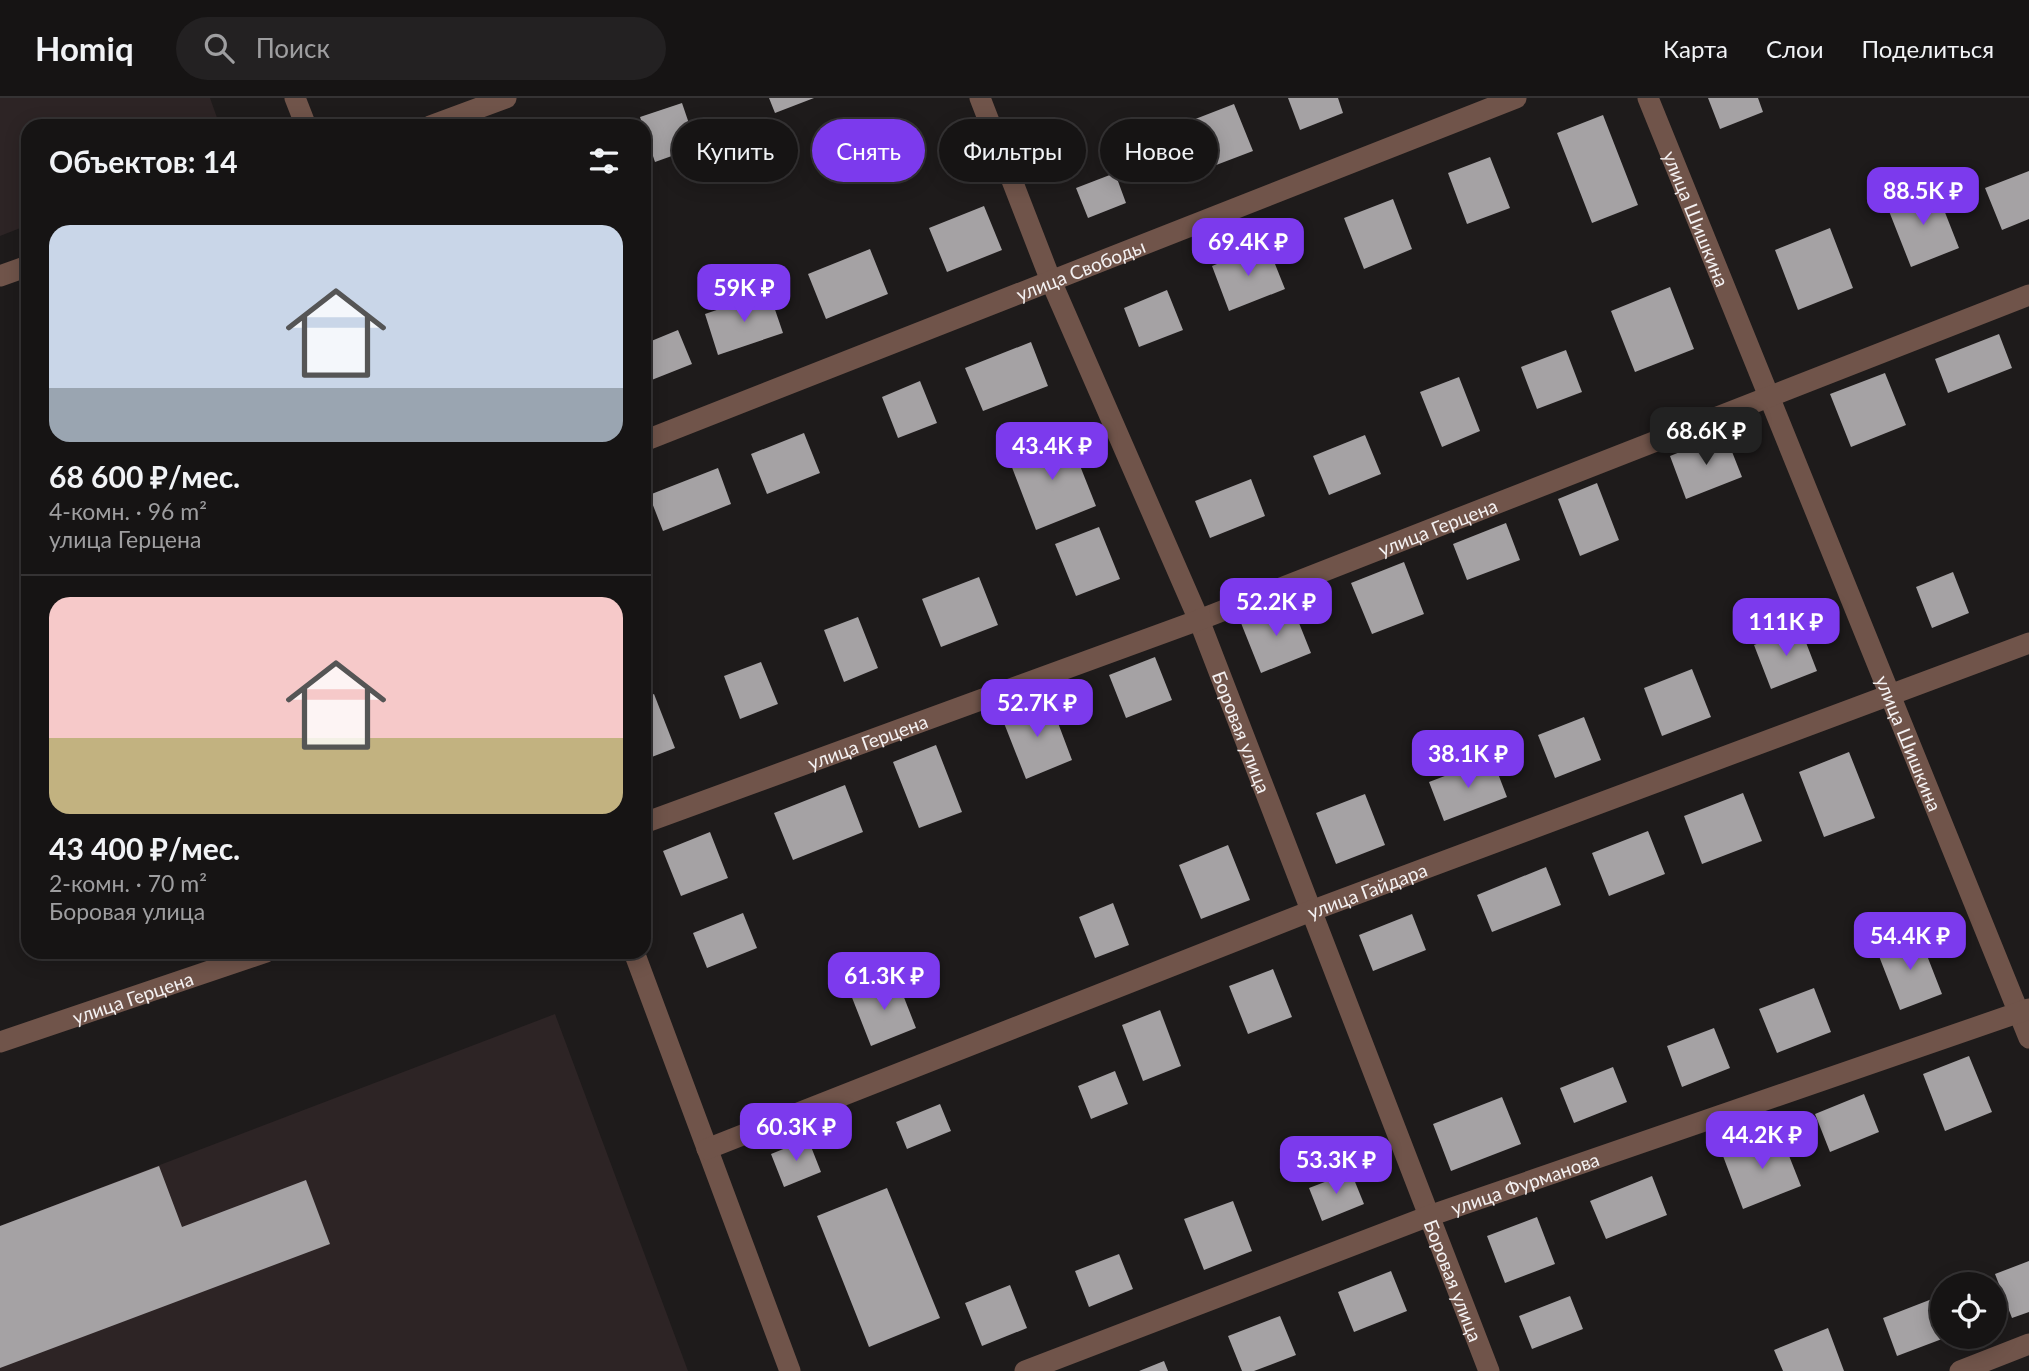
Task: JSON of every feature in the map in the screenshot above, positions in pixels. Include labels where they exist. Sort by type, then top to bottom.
[{"type":"street","points":[[295,98],[303,119]]},
{"type":"street","points":[[449,119],[506,98]]},
{"type":"street","name":"Боровая улица","points":[[980,98],[1051,281],[1199,620],[1489,1371]]},
{"type":"street","name":"улица Свободы","points":[[651,438],[1516,98]]},
{"type":"street","name":"улица Шишкина","points":[[1648,98],[2024,1011],[2029,1038]]},
{"type":"street","points":[[0,276],[21,268]]},
{"type":"street","name":"улица Герцена","points":[[651,820],[1199,620],[2029,295]]},
{"type":"street","name":"улица Гайдара","points":[[707,1149],[1311,911],[2029,643]]},
{"type":"street","name":"улица Герцена","points":[[0,1042],[245,959]]},
{"type":"street","points":[[637,959],[790,1371]]},
{"type":"street","name":"улица Фурманова","points":[[1025,1371],[1429,1216],[2024,1011]]},
{"type":"street","points":[[1960,1371],[2029,1344]]},
{"type":"shaded area","points":[[0,98],[210,98],[218,119],[21,119],[21,228],[0,236]]},
{"type":"shaded area","points":[[555,1014],[688,1371],[0,1371],[0,1226]]},
{"type":"building","points":[[769,98],[814,98],[775,113]]},
{"type":"building","points":[[1288,98],[1338,98],[1343,113],[1300,130]]},
{"type":"building","points":[[1708,98],[1758,98],[1763,112],[1720,129]]},
{"type":"building","points":[[682,103],[687,119],[672,119],[672,156],[655,162],[651,150],[651,119],[640,117]]},
{"type":"building","points":[[1234,104],[1253,151],[1218,164],[1218,119],[1195,119]]},
{"type":"building","points":[[1603,115],[1638,205],[1592,223],[1557,133]]},
{"type":"building","points":[[1490,157],[1510,208],[1467,224],[1448,173]]},
{"type":"building","points":[[2029,171],[2029,219],[2002,230],[1985,188]]},
{"type":"building","points":[[1100,179],[1100,182],[1118,182],[1126,203],[1088,218],[1076,188]]},
{"type":"building","points":[[1935,187],[1959,248],[1911,267],[1887,206]]},
{"type":"building","points":[[1393,199],[1412,249],[1364,269],[1344,218]]},
{"type":"building","points":[[984,206],[1002,250],[947,272],[929,228]]},
{"type":"building","points":[[1830,228],[1853,288],[1798,310],[1775,250]]},
{"type":"building","points":[[1267,244],[1285,289],[1229,311],[1212,266]]},
{"type":"building","points":[[870,249],[888,294],[826,319],[808,274]]},
{"type":"building","points":[[1670,287],[1694,349],[1635,372],[1611,311]]},
{"type":"building","points":[[1167,290],[1183,330],[1139,347],[1124,308]]},
{"type":"building","points":[[769,292],[783,333],[718,355],[705,314]]},
{"type":"building","points":[[678,330],[692,364],[651,380],[651,341]]},
{"type":"building","points":[[1999,334],[2012,368],[1948,393],[1935,359]]},
{"type":"building","points":[[1031,342],[1048,386],[983,411],[965,368]]},
{"type":"building","points":[[1566,350],[1582,392],[1537,409],[1521,367]]},
{"type":"building","points":[[1885,373],[1906,425],[1851,447],[1830,394]]},
{"type":"building","points":[[1459,377],[1480,431],[1442,447],[1420,392]]},
{"type":"building","points":[[920,381],[937,423],[898,438],[882,397]]},
{"type":"building","points":[[804,433],[820,473],[767,494],[751,454]]},
{"type":"building","points":[[1067,433],[1096,506],[1036,530],[1008,457]]},
{"type":"building","points":[[1725,434],[1742,477],[1686,499],[1670,456]]},
{"type":"building","points":[[1365,435],[1381,474],[1329,495],[1313,456]]},
{"type":"building","points":[[718,468],[731,504],[663,531],[651,494]]},
{"type":"building","points":[[1251,479],[1265,516],[1210,538],[1195,501]]},
{"type":"building","points":[[1597,483],[1619,540],[1580,556],[1558,499]]},
{"type":"building","points":[[1506,523],[1520,560],[1467,580],[1453,544]]},
{"type":"building","points":[[1099,527],[1120,579],[1076,596],[1055,544]]},
{"type":"building","points":[[1404,562],[1424,614],[1372,634],[1351,583]]},
{"type":"building","points":[[1953,572],[1969,613],[1932,628],[1916,587]]},
{"type":"building","points":[[979,577],[998,625],[941,647],[922,599]]},
{"type":"building","points":[[1291,603],[1311,653],[1261,673],[1241,623]]},
{"type":"building","points":[[858,617],[878,668],[844,682],[824,630]]},
{"type":"building","points":[[1800,627],[1817,671],[1771,689],[1754,645]]},
{"type":"building","points":[[1155,657],[1172,700],[1126,718],[1109,675]]},
{"type":"building","points":[[761,662],[778,704],[740,719],[724,676]]},
{"type":"building","points":[[1692,669],[1711,717],[1662,736],[1644,688]]},
{"type":"building","points":[[654,694],[675,748],[651,757],[651,695]]},
{"type":"building","points":[[1049,699],[1072,760],[1026,779],[1002,718]]},
{"type":"building","points":[[1584,717],[1601,760],[1555,778],[1538,735]]},
{"type":"building","points":[[936,745],[962,812],[919,828],[893,762]]},
{"type":"building","points":[[1849,752],[1875,818],[1824,837],[1799,772]]},
{"type":"building","points":[[1492,758],[1507,797],[1444,821],[1429,782]]},
{"type":"building","points":[[845,785],[863,832],[793,860],[774,813]]},
{"type":"building","points":[[1743,793],[1762,841],[1702,864],[1684,816]]},
{"type":"building","points":[[1365,794],[1385,845],[1336,864],[1316,813]]},
{"type":"building","points":[[1648,831],[1665,874],[1609,896],[1592,853]]},
{"type":"building","points":[[710,832],[728,878],[681,896],[663,851]]},
{"type":"building","points":[[1228,845],[1250,900],[1201,919],[1179,865]]},
{"type":"building","points":[[1546,867],[1561,905],[1492,932],[1477,895]]},
{"type":"building","points":[[1113,903],[1129,945],[1095,958],[1079,917]]},
{"type":"building","points":[[743,913],[757,948],[707,968],[693,933]]},
{"type":"building","points":[[1412,914],[1426,950],[1373,971],[1359,935]]},
{"type":"building","points":[[1919,935],[1942,994],[1900,1010],[1877,951]]},
{"type":"building","points":[[1273,969],[1292,1017],[1248,1034],[1229,986]]},
{"type":"building","points":[[896,977],[916,1028],[871,1046],[851,995]]},
{"type":"building","points":[[1814,988],[1831,1032],[1777,1053],[1759,1009]]},
{"type":"building","points":[[1160,1010],[1181,1066],[1143,1081],[1122,1025]]},
{"type":"building","points":[[1714,1028],[1730,1068],[1682,1087],[1667,1046]]},
{"type":"building","points":[[1969,1056],[1992,1112],[1945,1131],[1923,1074]]},
{"type":"building","points":[[1613,1067],[1627,1102],[1574,1123],[1560,1088]]},
{"type":"building","points":[[1115,1071],[1128,1104],[1091,1119],[1078,1086]]},
{"type":"building","points":[[1864,1094],[1879,1132],[1830,1152],[1815,1114]]},
{"type":"building","points":[[1502,1097],[1521,1144],[1451,1171],[1433,1124]]},
{"type":"building","points":[[940,1104],[951,1131],[907,1149],[896,1122]]},
{"type":"building","points":[[1780,1133],[1801,1186],[1743,1209],[1723,1156]]},
{"type":"building","points":[[808,1139],[821,1172],[784,1187],[771,1154]]},
{"type":"building","points":[[159,1166],[182,1227],[306,1180],[330,1244],[0,1368],[0,1226]]},
{"type":"building","points":[[1351,1172],[1364,1204],[1322,1221],[1309,1188]]},
{"type":"building","points":[[1652,1176],[1667,1215],[1606,1239],[1590,1201]]},
{"type":"building","points":[[887,1188],[940,1318],[869,1347],[817,1216]]},
{"type":"building","points":[[1233,1201],[1252,1251],[1204,1270],[1184,1219]]},
{"type":"building","points":[[1537,1217],[1555,1264],[1505,1283],[1487,1236]]},
{"type":"building","points":[[1119,1254],[1133,1289],[1089,1307],[1075,1271]]},
{"type":"building","points":[[2029,1261],[2029,1312],[2012,1318],[2007,1305],[2007,1272],[2000,1272]]},
{"type":"building","points":[[1391,1271],[1407,1311],[1354,1332],[1338,1292]]},
{"type":"building","points":[[1010,1285],[1027,1328],[982,1346],[965,1303]]},
{"type":"building","points":[[1570,1296],[1583,1329],[1532,1349],[1519,1316]]},
{"type":"building","points":[[1930,1300],[1930,1344],[1897,1356],[1883,1318]]},
{"type":"building","points":[[1280,1316],[1296,1355],[1254,1371],[1242,1371],[1228,1336]]},
{"type":"building","points":[[1828,1328],[1844,1371],[1783,1371],[1774,1350]]},
{"type":"building","points":[[1164,1361],[1168,1371],[1139,1371]]}]
